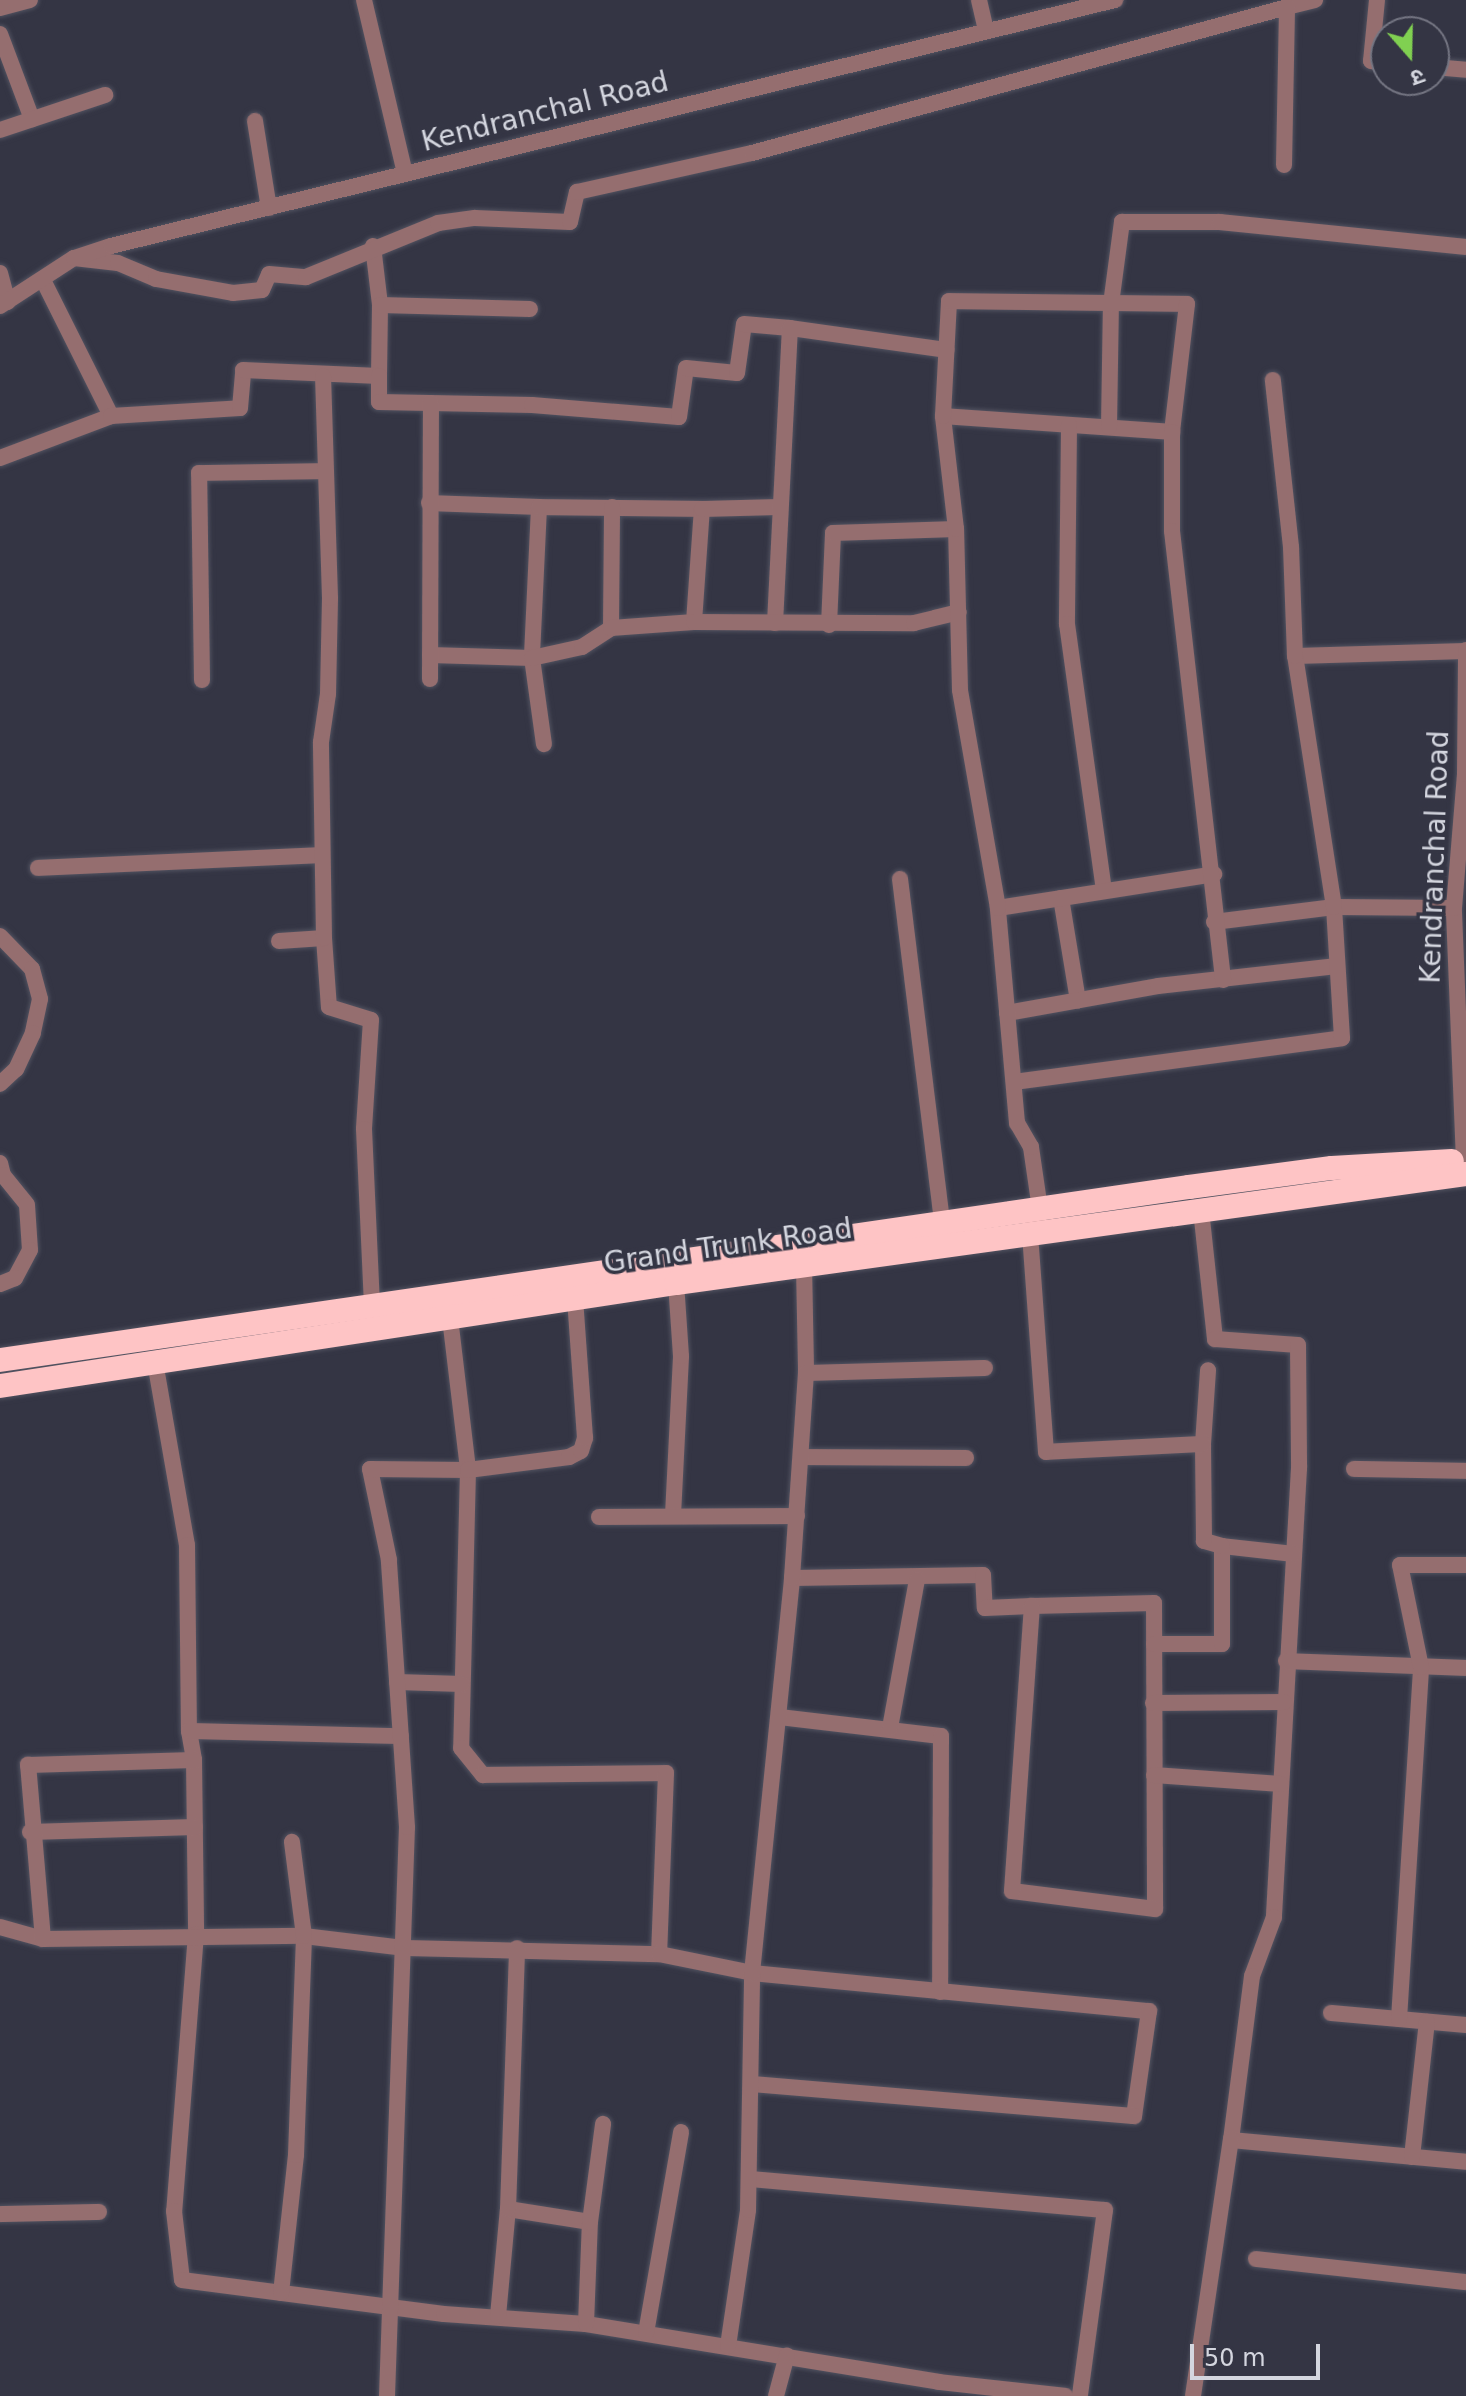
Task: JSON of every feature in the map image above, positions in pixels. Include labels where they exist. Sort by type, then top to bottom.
[{"type":"highway","name":"Grand Trunk Road","points":[[0,1360],[1332,1168],[1465,1165]]},
{"type":"highway","name":"Grand Trunk Road","points":[[0,1386],[676,1283],[1201,1210],[1465,1165]]},
{"type":"street","points":[[0,8],[30,0]]},
{"type":"street","points":[[364,0],[405,173]]},
{"type":"street","points":[[979,0],[986,31]]},
{"type":"street","name":"Kendranchal Road","points":[[4,304],[44,282],[74,258],[405,173],[1115,0]]},
{"type":"street","points":[[74,258],[118,263],[156,279],[233,293],[262,290],[269,274],[306,277],[373,246],[438,223],[475,218],[570,222],[577,192],[752,153],[1315,0]]},
{"type":"street","points":[[1284,165],[1287,7]]},
{"type":"street","points":[[0,34],[32,119]]},
{"type":"street","points":[[0,130],[105,95]]},
{"type":"street","points":[[255,121],[269,208]]},
{"type":"street","points":[[1109,427],[1111,304],[1122,222],[1220,222],[1466,247]]},
{"type":"street","points":[[373,246],[380,305],[379,402],[532,405],[679,417],[686,368],[737,373],[744,324],[946,350]]},
{"type":"street","points":[[0,273],[4,304]]},
{"type":"street","points":[[44,282],[111,416]]},
{"type":"street","points":[[1203,1444],[1046,1452],[1030,1234],[1040,1209],[1031,1147],[1017,1123],[998,908],[960,690],[956,529],[943,416],[949,301],[1187,304],[1172,432],[1172,531],[1214,874],[1214,922],[1223,980]]},
{"type":"street","points":[[380,305],[530,309]]},
{"type":"street","points":[[775,623],[790,328]]},
{"type":"street","points":[[0,458],[111,416],[240,408],[243,370],[323,376],[379,376]]},
{"type":"street","points":[[323,376],[330,598],[321,855],[324,938],[329,1007],[371,1020],[364,1129],[372,1306]]},
{"type":"street","points":[[1014,1082],[1342,1038],[1334,907],[1295,656],[1291,547],[1273,380]]},
{"type":"street","points":[[430,679],[431,403]]},
{"type":"street","points":[[943,416],[1172,432]]},
{"type":"street","points":[[1069,425],[1067,624],[1104,890]]},
{"type":"street","points":[[202,680],[199,473],[324,471]]},
{"type":"street","points":[[429,503],[702,509],[779,507]]},
{"type":"street","points":[[539,507],[532,658],[544,744]]},
{"type":"street","points":[[611,628],[612,507]]},
{"type":"street","points":[[694,622],[702,509]]},
{"type":"street","points":[[829,625],[833,533],[956,529]]},
{"type":"street","points":[[430,655],[532,658],[582,647],[611,628],[694,622],[914,623],[959,612]]},
{"type":"street","points":[[1295,656],[1466,651]]},
{"type":"street","name":"Kendranchal Road","points":[[1465,1165],[1454,908],[1465,774],[1466,651]]},
{"type":"street","points":[[38,868],[321,855]]},
{"type":"street","points":[[998,908],[1214,874]]},
{"type":"street","points":[[900,879],[942,1222]]},
{"type":"street","points":[[1061,898],[1078,1001]]},
{"type":"street","points":[[1214,922],[1334,907],[1454,908]]},
{"type":"street","points":[[0,936],[32,969],[40,999],[22,1057],[0,1084]]},
{"type":"street","points":[[279,941],[324,938]]},
{"type":"street","points":[[1007,1013],[1337,966]]},
{"type":"street","points":[[0,1284],[15,1278],[30,1250],[27,1205],[1,1171]]},
{"type":"street","points":[[1193,2396],[1252,1976],[1274,1917],[1293,1554],[1298,1345],[1215,1339],[1201,1210]]},
{"type":"street","points":[[728,2346],[750,2179],[752,1973],[797,1516],[806,1373],[804,1265]]},
{"type":"street","points":[[673,1515],[681,1356],[676,1283]]},
{"type":"street","points":[[387,2396],[405,1948],[401,1736],[389,1560],[370,1469],[468,1470],[569,1457],[581,1451],[585,1438],[575,1299]]},
{"type":"street","points":[[450,1318],[468,1470],[461,1748],[483,1775],[666,1773],[659,1954]]},
{"type":"street","points":[[155,1362],[187,1545],[189,1731],[194,1760],[196,1934],[174,2211],[182,2280],[586,2324],[787,2355],[938,2389],[1065,2396]]},
{"type":"street","points":[[806,1373],[985,1368]]},
{"type":"street","points":[[1208,1370],[1203,1444],[1204,1541],[1293,1554]]},
{"type":"street","points":[[801,1457],[966,1458]]},
{"type":"street","points":[[1354,1469],[1466,1471]]},
{"type":"street","points":[[599,1517],[797,1516]]},
{"type":"street","points":[[1154,1644],[1222,1644],[1222,1546]]},
{"type":"street","points":[[1399,2019],[1421,1667],[1400,1565],[1466,1565]]},
{"type":"street","points":[[792,1578],[917,1579],[983,1575],[985,1608],[1032,1606],[1154,1603],[1155,1909],[1012,1891],[1032,1606]]},
{"type":"street","points":[[890,1728],[917,1579]]},
{"type":"street","points":[[1286,1661],[1466,1668]]},
{"type":"street","points":[[397,1682],[462,1684]]},
{"type":"street","points":[[1153,1703],[1284,1702]]},
{"type":"street","points":[[779,1717],[941,1736],[940,1992]]},
{"type":"street","points":[[189,1731],[401,1736]]},
{"type":"street","points":[[43,1939],[30,1832],[28,1765],[194,1760]]},
{"type":"street","points":[[1154,1775],[1281,1784]]},
{"type":"street","points":[[30,1832],[195,1827]]},
{"type":"street","points":[[281,2293],[296,2155],[304,1936],[292,1842]]},
{"type":"street","points":[[0,1927],[43,1939],[196,1934],[304,1936],[405,1948],[517,1948],[659,1954],[752,1973],[1149,2011],[1134,2116],[751,2084]]},
{"type":"street","points":[[498,2316],[508,2209],[517,1948]]},
{"type":"street","points":[[1331,2013],[1466,2025]]},
{"type":"street","points":[[1412,2157],[1427,2022]]},
{"type":"street","points":[[586,2324],[590,2222],[603,2124]]},
{"type":"street","points":[[646,2333],[681,2132]]},
{"type":"street","points":[[1231,2140],[1466,2162]]},
{"type":"street","points":[[750,2179],[1105,2210],[1080,2396]]},
{"type":"street","points":[[508,2209],[590,2222]]},
{"type":"street","points":[[0,2214],[99,2212]]},
{"type":"street","points":[[1256,2259],[1466,2282]]},
{"type":"street","points":[[776,2396],[787,2355]]}]
